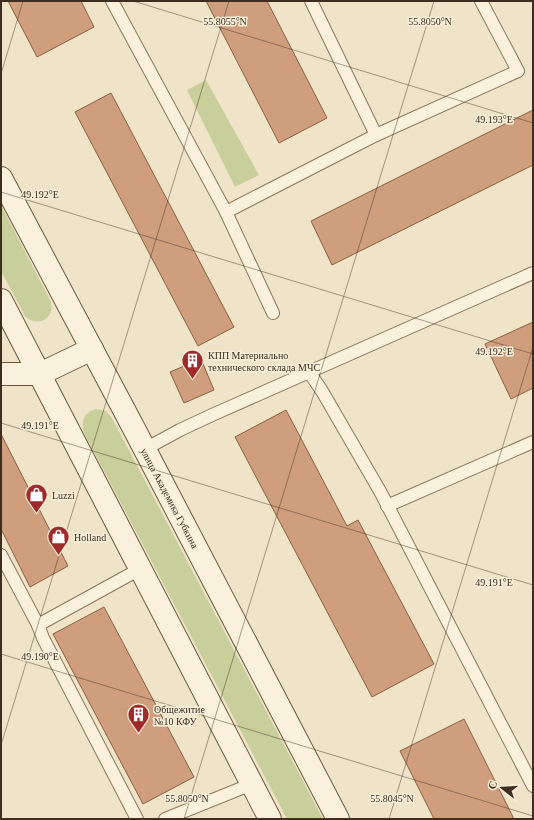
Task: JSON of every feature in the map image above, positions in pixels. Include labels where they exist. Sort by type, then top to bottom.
[{"type":"street","name":"улица Академика Губкина","points":[[1,178],[145,449],[338,819]]},
{"type":"street","points":[[1,300],[270,819]]},
{"type":"street","points":[[1,374],[40,374],[92,349]]},
{"type":"lane","points":[[112,1],[226,212],[273,313]]},
{"type":"lane","points":[[311,1],[376,135]]},
{"type":"lane","points":[[226,212],[376,135],[518,71],[481,1]]},
{"type":"lane","points":[[145,449],[212,415],[533,273]]},
{"type":"lane","points":[[309,372],[322,391],[381,493],[533,786]]},
{"type":"lane","points":[[387,506],[533,442]]},
{"type":"lane","points":[[1,555],[38,625],[42,638],[136,819]]},
{"type":"lane","points":[[38,625],[140,569]]},
{"type":"lane","points":[[164,819],[252,784]]},
{"type":"green space","points":[[206,80],[259,175],[235,187],[187,90]]},
{"type":"green space","points":[[1,205],[51,302],[52,308],[48,317],[44,320],[30,320],[25,316],[1,271]]},
{"type":"green space","points":[[96,409],[106,411],[112,418],[323,819],[287,819],[84,433],[84,418],[89,412]]},
{"type":"building","points":[[8,1],[81,1],[94,27],[37,57]]},
{"type":"building","points":[[206,1],[267,1],[327,118],[279,143]]},
{"type":"building","points":[[111,93],[234,327],[198,346],[75,112]]},
{"type":"building","points":[[533,110],[533,165],[332,265],[311,221]]},
{"type":"building","points":[[533,322],[533,388],[511,399],[485,344]]},
{"type":"building","name":"КПП Материально технического склада МЧС","points":[[201,359],[214,390],[184,403],[170,372]]},
{"type":"building","points":[[286,410],[347,526],[358,520],[434,664],[372,697],[235,437]]},
{"type":"building","points":[[1,434],[68,566],[30,587],[1,529]]},
{"type":"building","name":"Общежитие №10 КФУ","points":[[104,607],[194,777],[143,804],[53,634]]},
{"type":"building","points":[[464,719],[514,819],[434,819],[400,751]]},
{"type":"place","name":"КПП Материально технического склада МЧС","points":[[192,380]]},
{"type":"place","name":"Luzzi","points":[[37,514]]},
{"type":"place","name":"Holland","points":[[58,556]]},
{"type":"place","name":"Общежитие №10 КФУ","points":[[139,734]]}]
